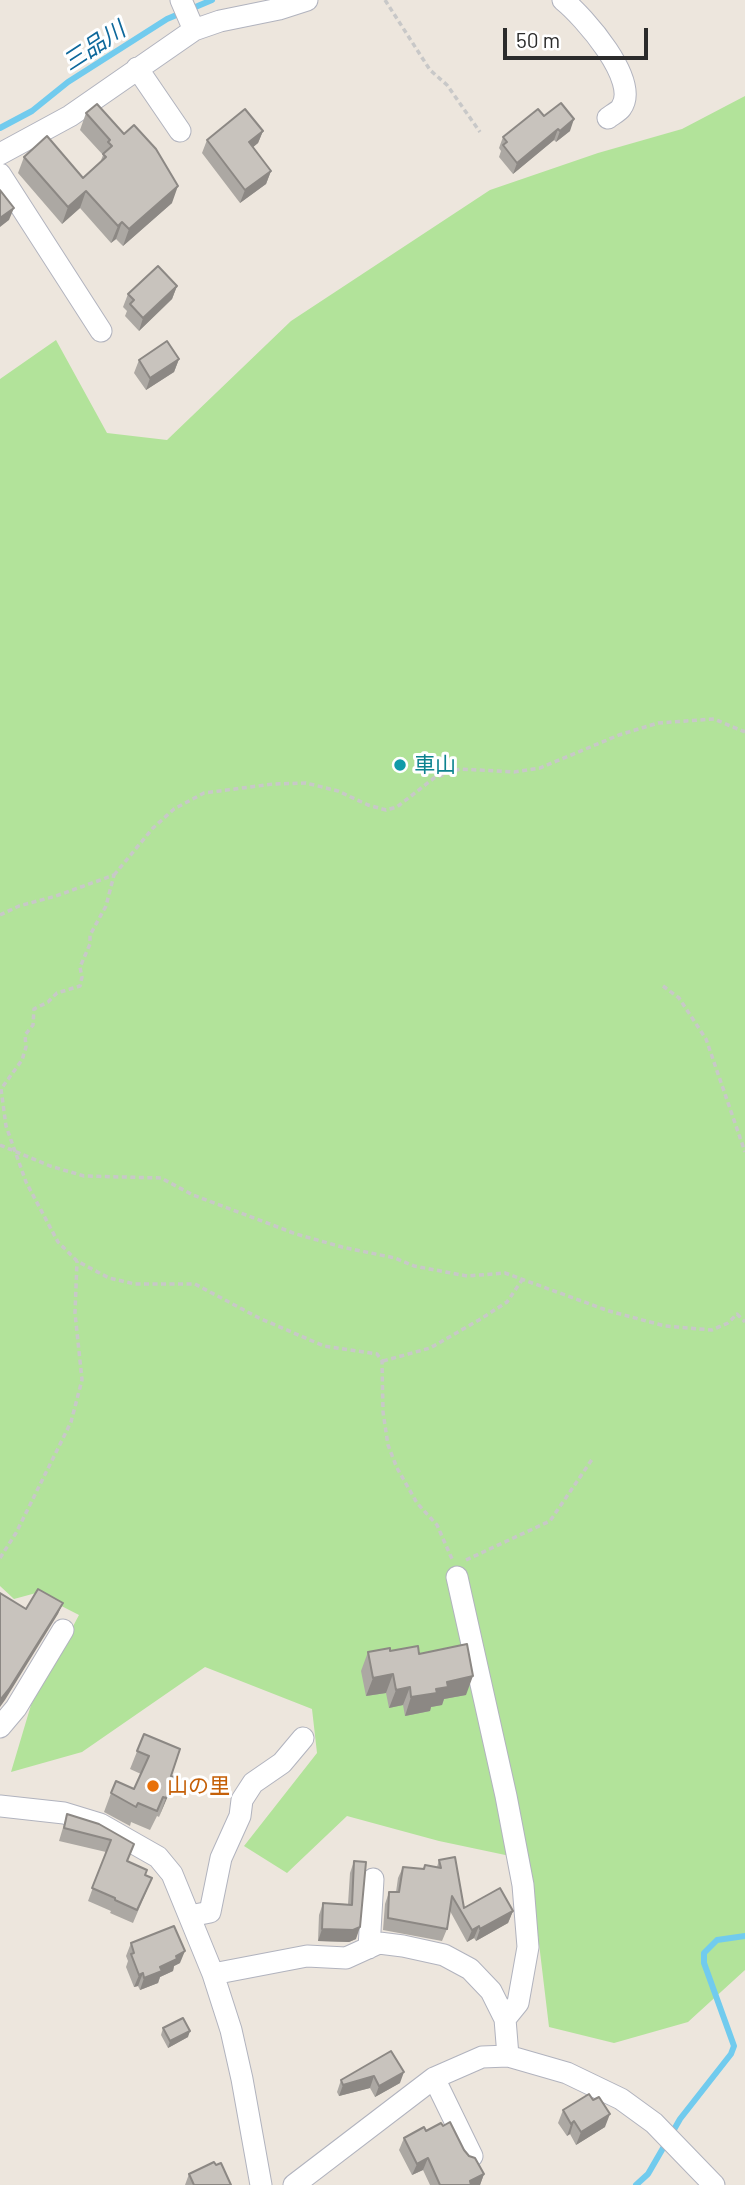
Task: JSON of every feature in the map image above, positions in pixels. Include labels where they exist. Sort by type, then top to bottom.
[{"type":"street","points":[[0,154],[70,116],[192,27],[278,9],[307,0]]},
{"type":"street","points":[[563,0],[582,18],[622,74],[625,96],[622,107],[608,118]]},
{"type":"street","points":[[181,1],[192,27]]},
{"type":"street","points":[[137,68],[180,131]]},
{"type":"street","points":[[0,174],[100,331]]},
{"type":"street","points":[[457,1577],[523,1885],[528,1947],[518,2003],[505,2019]]},
{"type":"street","points":[[0,1727],[16,1709],[63,1630]]},
{"type":"street","points":[[190,1916],[210,1912],[221,1858],[240,1816],[242,1800],[254,1783],[282,1763],[303,1738]]},
{"type":"street","points":[[0,1806],[64,1814],[100,1824],[119,1832],[158,1857],[172,1874],[213,1974],[231,2031],[243,2079],[261,2185]]},
{"type":"street","points":[[369,1948],[373,1879]]},
{"type":"street","points":[[213,1974],[307,1956],[346,1958],[379,1943],[444,1955],[470,1969],[491,1991],[505,2019],[508,2056]]},
{"type":"street","points":[[293,2185],[434,2078],[482,2057],[508,2056],[567,2073],[621,2099],[654,2123],[714,2185]]},
{"type":"street","points":[[434,2078],[472,2156]]},
{"type":"path","points":[[385,0],[430,70],[447,85],[480,132]]},
{"type":"path","points":[[593,1458],[550,1521],[454,1565],[436,1525],[418,1503],[392,1456],[383,1412],[382,1362],[377,1354],[324,1346],[294,1334],[195,1284],[135,1284],[109,1278],[77,1261],[58,1242],[26,1182],[6,1126],[1,1089],[22,1060],[26,1047],[25,1035],[33,1025],[34,1009],[48,1002],[57,993],[80,986],[80,967],[90,944],[90,934],[106,906],[114,875],[153,828],[174,809],[204,793],[274,784],[306,783],[338,790],[368,805],[386,810],[397,807],[434,778],[460,769],[514,772],[540,768],[620,735],[658,723],[715,719],[745,732]]},
{"type":"path","points":[[0,915],[19,906],[114,875]]},
{"type":"path","points":[[663,986],[680,998],[706,1038],[745,1152]]},
{"type":"path","points":[[0,1145],[50,1166],[84,1176],[161,1178],[193,1195],[296,1234],[395,1258],[414,1266],[467,1276],[505,1273],[609,1311],[665,1326],[712,1331],[737,1314],[745,1322]]},
{"type":"path","points":[[0,1558],[16,1533],[71,1422],[82,1380],[75,1313],[77,1261]]},
{"type":"path","points":[[382,1362],[430,1348],[479,1320],[508,1302],[522,1280]]},
{"type":"green space","points":[[745,96],[745,1970],[688,2022],[614,2043],[549,2027],[529,1860],[439,1841],[347,1816],[287,1873],[244,1846],[317,1753],[312,1709],[205,1667],[82,1752],[11,1772],[31,1705],[79,1615],[36,1593],[14,1599],[0,1586],[0,379],[56,340],[107,433],[167,440],[291,321],[490,190],[598,153],[682,129]]},
{"type":"building","points":[[561,103],[574,119],[517,163],[503,145],[507,142],[503,137],[538,109],[544,116]]},
{"type":"building","points":[[97,104],[124,134],[134,125],[156,149],[178,186],[129,229],[122,222],[118,226],[86,191],[68,207],[24,157],[47,136],[83,178],[106,157],[103,154],[112,146],[108,142],[110,140],[86,113]]},
{"type":"building","points":[[245,109],[263,131],[249,142],[271,171],[245,190],[207,140]]},
{"type":"building","points":[[0,190],[14,208],[0,218]]},
{"type":"building","points":[[158,266],[177,286],[143,318],[130,304],[134,300],[128,294]]},
{"type":"building","points":[[167,341],[179,359],[150,378],[139,360]]},
{"type":"building","points":[[38,1589],[63,1603],[0,1700],[0,1593],[26,1609]]},
{"type":"building","points":[[467,1644],[473,1676],[447,1682],[448,1687],[436,1689],[437,1693],[411,1697],[410,1687],[396,1690],[393,1674],[373,1678],[368,1652],[418,1646],[419,1654]]},
{"type":"building","points":[[144,1734],[180,1749],[171,1776],[175,1777],[157,1811],[138,1803],[136,1807],[111,1793],[116,1781],[134,1789],[149,1756],[137,1751]]},
{"type":"building","points":[[67,1814],[99,1824],[134,1844],[127,1861],[147,1870],[145,1875],[152,1878],[137,1910],[92,1888],[111,1840],[64,1828]]},
{"type":"building","points":[[455,1857],[464,1908],[500,1888],[513,1911],[480,1929],[479,1926],[472,1930],[452,1896],[447,1929],[388,1918],[389,1892],[399,1892],[403,1867],[424,1869],[425,1865],[441,1868],[439,1860]]},
{"type":"building","points":[[354,1861],[366,1862],[360,1927],[353,1930],[322,1929],[323,1903],[352,1905]]},
{"type":"building","points":[[174,1926],[185,1951],[176,1956],[177,1959],[160,1967],[162,1971],[144,1978],[143,1973],[139,1975],[131,1954],[134,1953],[131,1943]]},
{"type":"building","points":[[183,2018],[190,2031],[170,2041],[163,2028]]},
{"type":"building","points":[[391,2051],[404,2072],[379,2086],[374,2076],[343,2085],[341,2080]]},
{"type":"building","points":[[589,2094],[593,2100],[599,2097],[610,2114],[581,2132],[574,2121],[571,2124],[563,2110]]},
{"type":"building","points":[[450,2122],[464,2150],[475,2158],[484,2174],[470,2181],[471,2185],[440,2185],[428,2158],[417,2164],[404,2138],[424,2127],[426,2131],[441,2123],[443,2126]]},
{"type":"building","points":[[214,2162],[216,2165],[221,2163],[231,2185],[194,2185],[189,2174]]},
{"type":"waterway","name":"三品川","points":[[0,128],[32,111],[68,82],[167,19],[212,0]]},
{"type":"waterway","points":[[672,2133],[731,2054],[734,2046],[704,1963],[704,1953],[717,1940],[745,1936]]},
{"type":"waterway","points":[[636,2185],[648,2174],[666,2143]]},
{"type":"place","name":"車山","points":[[400,765]]},
{"type":"place","name":"山の里","points":[[153,1786]]}]
